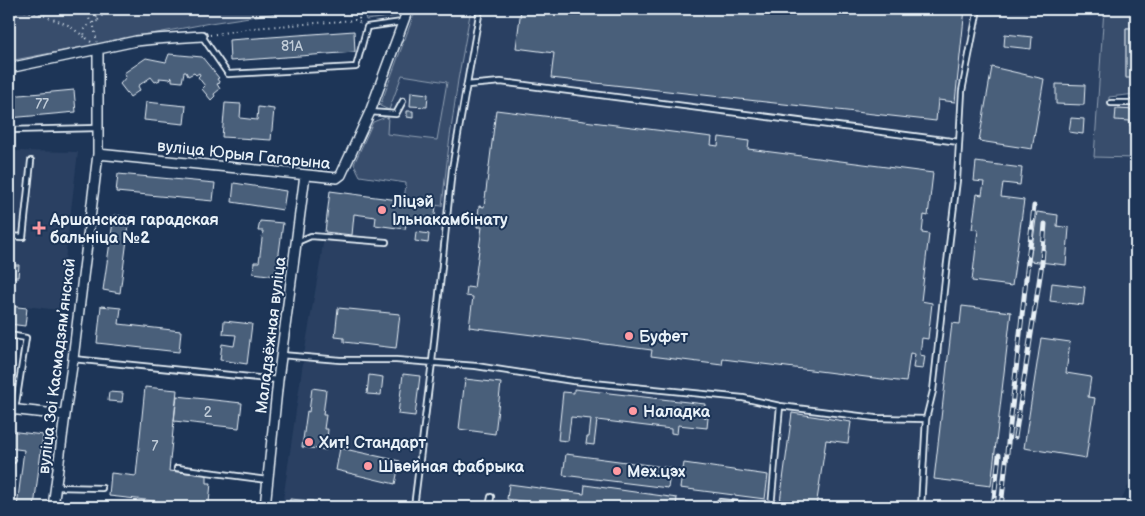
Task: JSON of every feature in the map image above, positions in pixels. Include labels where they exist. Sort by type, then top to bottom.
[{"type":"street","name":"вуліца Юрыя Гагарына","points":[[98,154],[337,178],[341,175],[370,112],[408,9]]},
{"type":"street","points":[[9,68],[136,41],[202,36]]},
{"type":"street","name":"вуліца Зоі Касмадзямʼянскай","points":[[53,507],[98,154],[98,49]]},
{"type":"street","name":"Маладзёжная вуліца","points":[[266,503],[278,380],[305,175]]},
{"type":"street","points":[[12,409],[65,415]]},
{"type":"lane","points":[[414,507],[432,362],[452,169],[480,9]]},
{"type":"lane","points":[[921,507],[926,419],[933,390],[957,180],[962,91],[978,9]]},
{"type":"lane","points":[[202,36],[228,74],[356,67],[367,27],[404,22]]},
{"type":"lane","points":[[467,85],[501,82],[959,142]]},
{"type":"lane","points":[[370,112],[396,114],[403,101]]},
{"type":"lane","points":[[1110,102],[1136,103]]},
{"type":"lane","points":[[9,130],[98,128]]},
{"type":"lane","points":[[9,236],[23,237],[31,161]]},
{"type":"lane","points":[[296,242],[311,236],[386,242]]},
{"type":"lane","points":[[9,335],[26,338],[12,409]]},
{"type":"lane","points":[[281,355],[340,360],[396,360],[476,366],[573,380],[743,398],[780,406],[875,418],[926,419]]},
{"type":"lane","points":[[73,359],[278,380]]},
{"type":"lane","points":[[719,507],[720,502],[769,507],[780,406]]},
{"type":"lane","points":[[177,468],[268,480]]},
{"type":"lane","points":[[56,487],[102,488]]},
{"type":"lane","points":[[489,507],[491,497]]},
{"type":"path","points":[[15,9],[37,13],[68,25],[98,49]]},
{"type":"path","points":[[87,9],[98,49]]},
{"type":"path","points":[[95,9],[98,21]]},
{"type":"path","points":[[86,38],[84,30],[92,22],[98,21],[108,9]]},
{"type":"path","points":[[202,36],[253,28],[355,20],[361,23],[356,9]]},
{"type":"path","points":[[359,19],[362,9]]},
{"type":"shaded area","points":[[9,9],[302,9],[210,23],[9,61]]},
{"type":"shaded area","points":[[363,9],[400,9],[397,16],[366,20]]},
{"type":"shaded area","points":[[416,9],[471,9],[458,80],[442,206],[404,201],[406,183],[360,176],[354,164],[373,122],[388,116],[387,134],[437,140],[447,82],[402,75],[389,110],[380,106]]},
{"type":"shaded area","points":[[471,9],[1104,9],[1094,156],[1136,158],[1136,470],[1118,507],[282,507],[330,191],[442,206],[458,80]]},
{"type":"shaded area","points":[[1104,9],[1136,9],[1136,28],[1126,28],[1126,77],[1136,78],[1136,94],[1109,97],[1109,106],[1136,106],[1136,158],[1094,157]]},
{"type":"shaded area","points":[[402,75],[448,82],[437,140],[386,134],[389,110]]},
{"type":"shaded area","name":"Аршанская гарадская бальніца №2","points":[[9,151],[78,152],[59,310],[9,304]]},
{"type":"shaded area","points":[[62,500],[121,507],[61,507]]},
{"type":"building","points":[[521,9],[965,9],[955,102],[938,100],[936,121],[551,78],[554,53],[516,48]]},
{"type":"building","points":[[1126,28],[1136,28],[1136,78],[1126,78]]},
{"type":"building","points":[[354,31],[355,52],[230,61],[229,40]]},
{"type":"building","points":[[1005,34],[1032,37],[1031,49],[1004,46]]},
{"type":"building","points":[[169,54],[202,57],[219,78],[217,79],[220,83],[217,84],[220,89],[211,100],[202,89],[205,86],[198,77],[199,73],[188,76],[186,72],[184,72],[182,82],[172,81],[172,77],[170,79],[159,78],[160,80],[155,82],[151,77],[138,86],[140,90],[130,97],[120,84],[126,77],[124,73],[146,58],[166,62]]},
{"type":"building","points":[[992,67],[1044,79],[1032,149],[979,141]]},
{"type":"building","points":[[1056,84],[1085,85],[1084,105],[1056,104]]},
{"type":"building","points":[[74,90],[76,112],[9,118],[9,96]]},
{"type":"building","points":[[411,92],[428,94],[427,107],[410,106]]},
{"type":"building","points":[[146,102],[186,106],[184,124],[144,120]]},
{"type":"building","points":[[225,103],[241,104],[240,118],[257,120],[258,107],[274,109],[271,140],[222,137]]},
{"type":"building","points":[[1116,109],[1136,110],[1136,126],[1130,126],[1130,121],[1115,120]]},
{"type":"building","points":[[496,110],[712,137],[711,145],[718,146],[719,137],[749,141],[748,149],[933,173],[928,216],[924,215],[922,233],[929,234],[921,301],[932,303],[928,339],[922,338],[920,355],[925,356],[923,369],[913,368],[915,354],[910,353],[906,382],[723,359],[722,365],[651,356],[652,350],[469,327],[473,297],[466,296],[467,287],[474,288],[482,227],[477,227],[479,206],[484,207]]},
{"type":"building","points":[[407,111],[413,111],[413,118],[407,117]]},
{"type":"building","points":[[1071,118],[1084,119],[1083,134],[1069,132]]},
{"type":"building","points":[[976,162],[1022,168],[1020,185],[1003,183],[1001,197],[1024,200],[1012,286],[972,281],[978,230],[972,229],[977,194],[982,195],[984,182],[974,181]]},
{"type":"building","points":[[118,174],[215,183],[213,201],[116,192]]},
{"type":"building","points":[[234,183],[286,191],[283,210],[232,202]]},
{"type":"building","name":"Ліцэй Ільнакамбінату","points":[[330,191],[436,205],[434,225],[407,221],[405,229],[375,225],[376,217],[354,214],[352,235],[325,232]]},
{"type":"building","points":[[1037,212],[1058,215],[1057,226],[1069,228],[1066,265],[1030,261]]},
{"type":"building","points":[[114,215],[130,217],[120,293],[103,290]]},
{"type":"building","points":[[260,221],[283,223],[276,276],[253,273],[254,262],[259,262],[263,231],[258,231]]},
{"type":"building","points":[[416,232],[429,234],[428,243],[415,241]]},
{"type":"building","points":[[9,265],[19,265],[18,277],[9,277]]},
{"type":"building","points":[[1052,283],[1085,287],[1083,305],[1050,301]]},
{"type":"building","points":[[9,306],[27,308],[25,326],[9,324]]},
{"type":"building","points":[[101,306],[121,308],[119,324],[181,331],[179,352],[97,343]]},
{"type":"building","points":[[962,306],[1011,312],[991,486],[934,479],[952,323],[960,324]]},
{"type":"building","points":[[338,308],[400,314],[396,348],[344,342],[344,338],[335,337]]},
{"type":"building","points":[[224,321],[252,324],[247,364],[220,360],[222,344],[234,346],[236,335],[223,334]]},
{"type":"building","points":[[1041,338],[1070,342],[1066,373],[1091,377],[1088,397],[1095,398],[1086,458],[1024,448]]},
{"type":"building","points":[[403,374],[420,376],[415,416],[398,414]]},
{"type":"building","points":[[369,375],[383,377],[381,395],[367,394]]},
{"type":"building","points":[[465,379],[501,383],[495,434],[459,429]]},
{"type":"building","points":[[145,387],[177,390],[169,471],[207,475],[207,483],[211,483],[209,503],[204,503],[204,507],[182,507],[182,504],[109,496],[111,473],[136,476]]},
{"type":"building","points":[[312,388],[326,390],[323,415],[326,415],[324,429],[328,429],[326,450],[302,447]]},
{"type":"building","name":"Наладка","points":[[574,389],[705,404],[704,417],[708,418],[707,428],[678,425],[677,434],[671,433],[671,429],[597,420],[594,445],[586,444],[587,437],[589,437],[591,419],[571,417],[568,441],[558,440],[563,392],[574,393]]},
{"type":"building","points":[[109,392],[123,393],[122,402],[108,401]]},
{"type":"building","points":[[177,396],[242,403],[239,428],[174,421]]},
{"type":"building","points":[[792,413],[851,422],[848,443],[826,440],[816,507],[780,502]]},
{"type":"building","points":[[9,431],[43,435],[34,507],[17,507],[24,450],[9,448]]},
{"type":"building","name":"Швейная фабрыка","points":[[340,448],[400,461],[395,484],[336,470]]},
{"type":"building","name":"Мех.цэх","points":[[566,454],[671,468],[668,488],[563,475]]},
{"type":"building","points":[[684,463],[768,475],[765,499],[680,488]]},
{"type":"building","points":[[509,484],[584,494],[585,485],[677,498],[676,507],[565,507],[507,499]]},
{"type":"building","points":[[290,499],[313,501],[312,507],[289,507]]},
{"type":"railway","points":[[1001,507],[1034,206]]},
{"type":"railway","points":[[1015,437],[1042,263],[1045,224]]},
{"type":"railway","points":[[993,507],[999,455]]},
{"type":"place","name":"Ліцэй Ільнакамбінату","points":[[382,210]]},
{"type":"place","name":"Аршанская гарадская бальніца №2","points":[[39,228]]},
{"type":"place","name":"Буфет","points":[[629,336]]},
{"type":"place","name":"Наладка","points":[[633,411]]},
{"type":"place","name":"Хит! Стандарт","points":[[309,442]]},
{"type":"place","name":"Швейная фабрыка","points":[[368,466]]},
{"type":"place","name":"Мех.цэх","points":[[617,471]]}]
